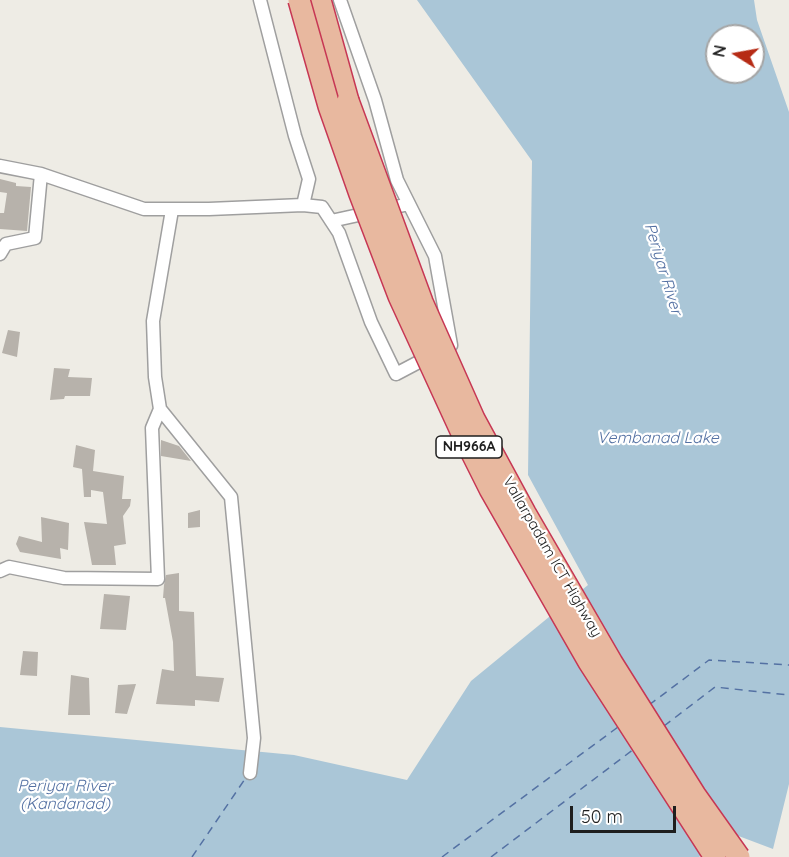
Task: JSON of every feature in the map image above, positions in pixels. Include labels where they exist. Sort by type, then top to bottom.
[{"type":"highway","name":"Vallarpadam ICT Highway","points":[[299,0],[328,106],[360,194],[399,296],[462,433],[490,489],[589,662],[715,857]]},
{"type":"highway","name":"Vallarpadam ICT Highway","points":[[320,0],[348,101],[360,135],[422,302],[474,419],[525,513],[612,663],[695,795],[739,857]]},
{"type":"street","points":[[260,0],[295,136],[309,179],[303,205]]},
{"type":"street","points":[[0,166],[41,174],[144,209],[303,205],[322,207],[339,232],[371,322],[396,374],[451,345],[435,256],[397,180],[375,100],[340,0]]},
{"type":"street","points":[[0,254],[6,244],[35,238],[41,174]]},
{"type":"street","points":[[331,221],[409,204]]},
{"type":"street","points":[[171,210],[153,321],[155,377],[160,409],[231,497],[254,738],[250,773]]},
{"type":"street","points":[[0,571],[9,567],[64,578],[158,579],[152,428],[160,409]]},
{"type":"water","name":"Vembanad Lake","points":[[417,0],[754,0],[758,24],[705,24],[705,84],[765,84],[765,43],[789,112],[789,784],[773,849],[728,832],[699,857],[0,857],[0,727],[294,755],[407,780],[471,681],[588,585],[528,475],[532,161]]},
{"type":"building","points":[[0,179],[16,183],[16,186],[31,187],[27,231],[0,229],[0,213],[4,213],[7,193],[0,192]]},
{"type":"building","points":[[8,330],[20,332],[17,357],[2,353]]},
{"type":"building","points":[[54,368],[70,369],[68,377],[92,378],[90,396],[65,396],[64,399],[50,400]]},
{"type":"building","points":[[161,440],[179,446],[191,461],[161,456]]},
{"type":"building","points":[[76,445],[95,450],[93,471],[124,476],[122,499],[131,499],[130,506],[123,516],[126,544],[114,546],[116,565],[92,565],[84,522],[107,524],[103,492],[91,490],[91,497],[84,497],[82,469],[73,467]]},
{"type":"building","points":[[200,510],[200,527],[188,528],[188,513]]},
{"type":"building","points":[[41,517],[69,523],[68,550],[60,548],[61,559],[20,552],[16,544],[19,536],[42,542]]},
{"type":"building","points":[[179,573],[179,611],[194,612],[196,676],[224,678],[219,702],[195,700],[195,706],[156,704],[162,669],[174,671],[173,642],[165,598],[163,598],[164,585],[166,575]]},
{"type":"building","points":[[104,594],[130,596],[126,630],[100,629]]},
{"type":"building","points":[[23,651],[38,652],[37,676],[20,675]]},
{"type":"building","points":[[71,675],[89,678],[90,715],[68,715]]},
{"type":"building","points":[[136,684],[127,714],[115,713],[118,685]]},
{"type":"ferry route","points":[[649,705],[709,660],[789,665]]},
{"type":"ferry route","points":[[664,726],[715,687],[789,695]]},
{"type":"ferry route","points":[[442,857],[618,727]]},
{"type":"ferry route","points":[[491,857],[634,749]]},
{"type":"ferry route","points":[[192,857],[247,776]]},
{"type":"water label","name":"Periyar River","points":[[663,269]]},
{"type":"water label","name":"Periyar River (Kandanad)","points":[[65,795]]}]
